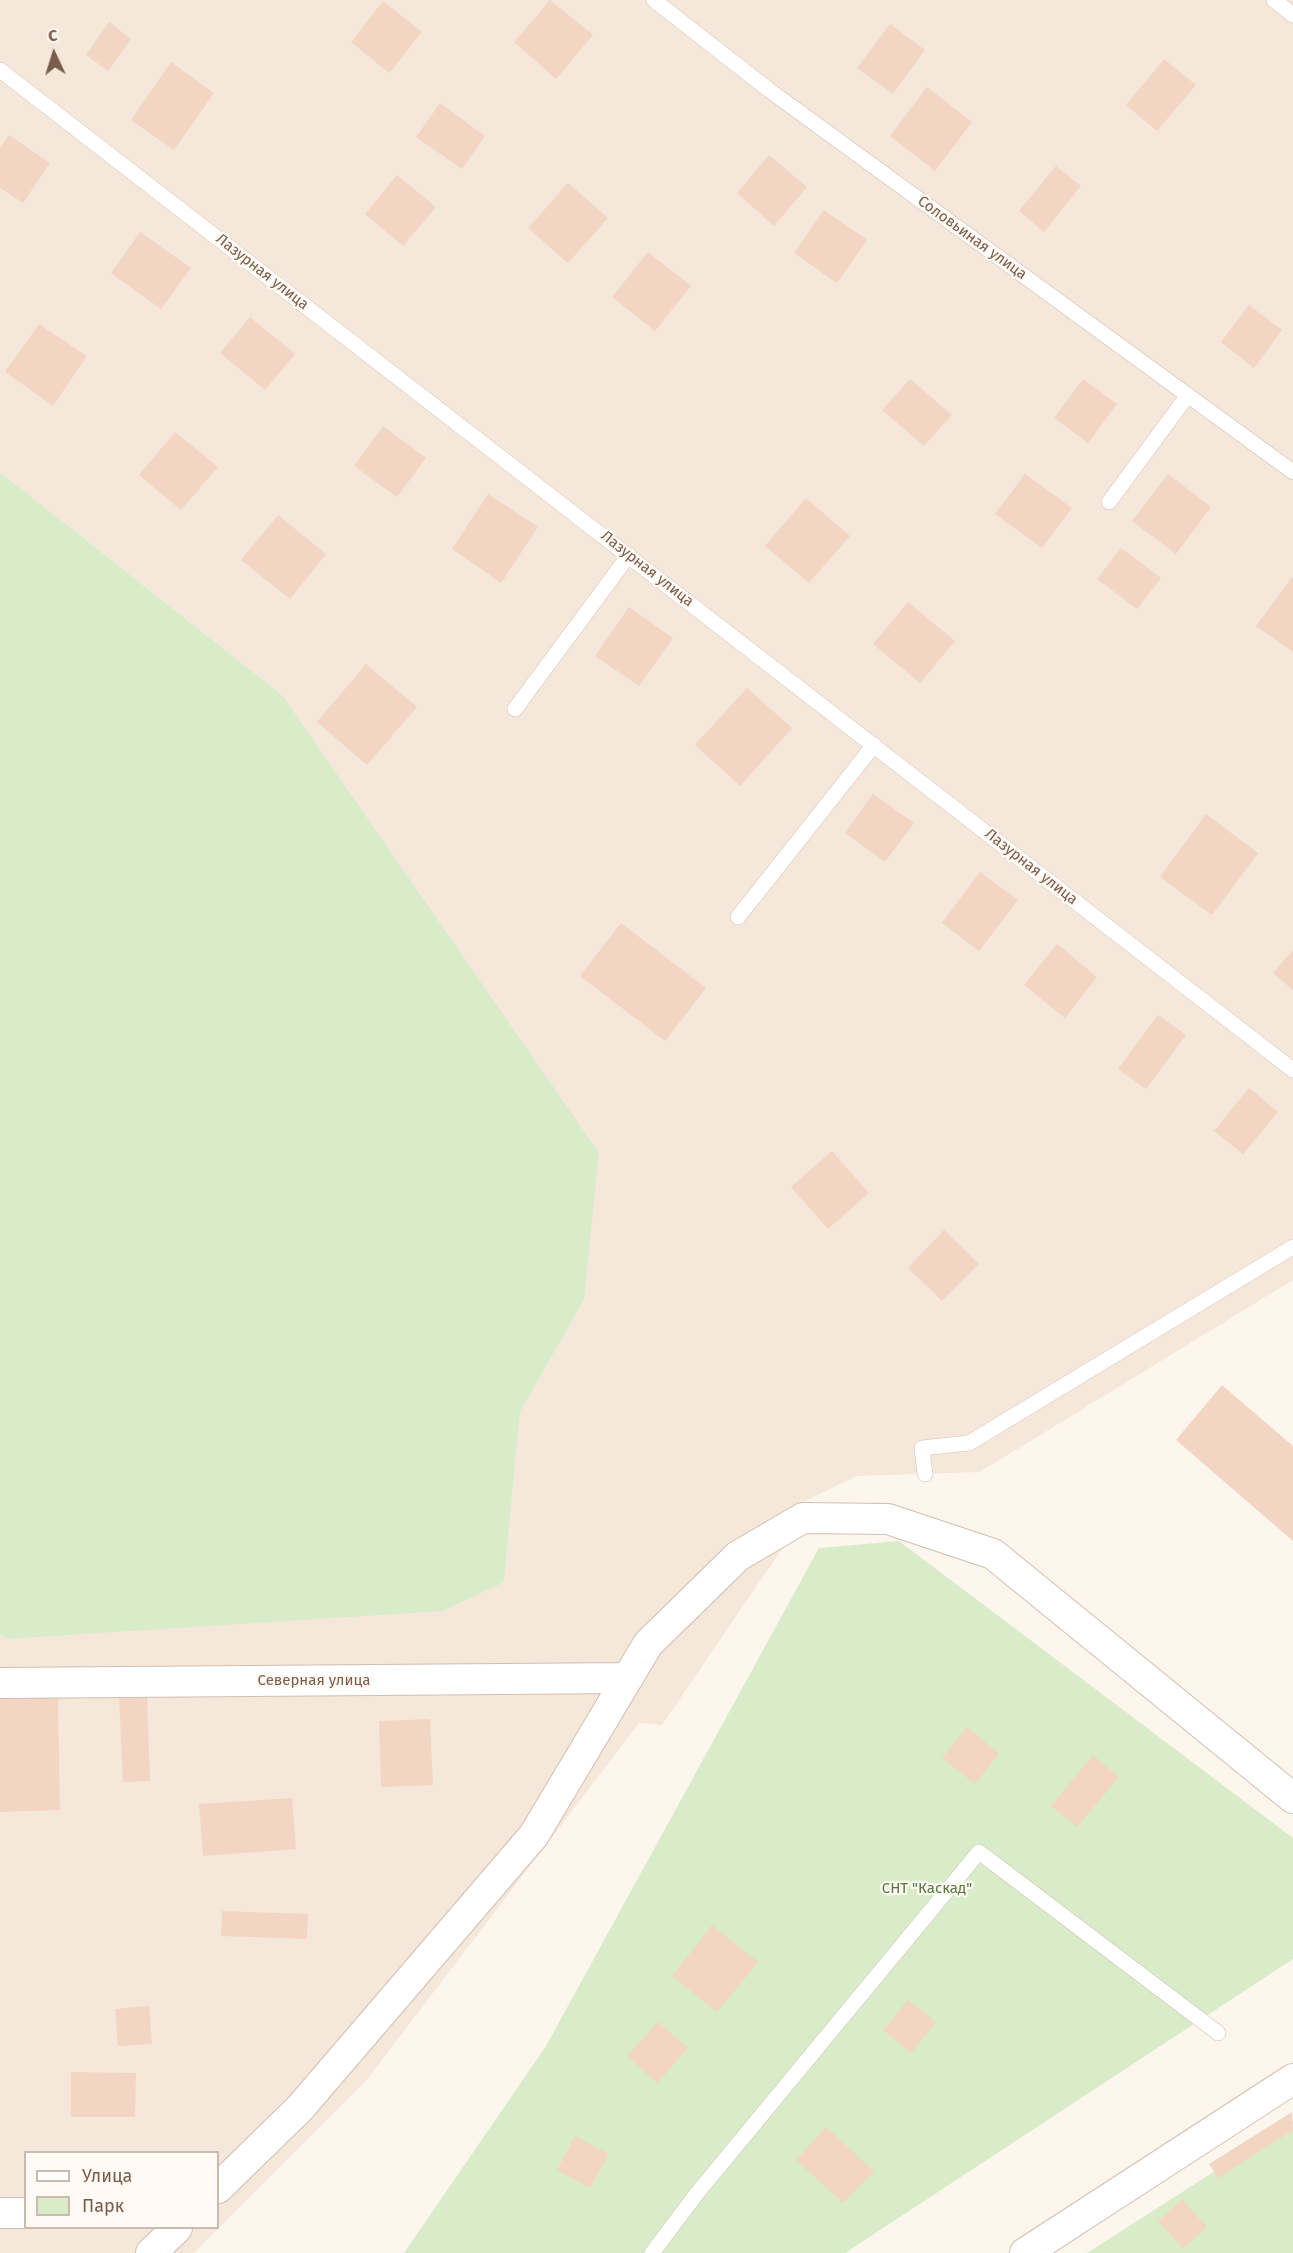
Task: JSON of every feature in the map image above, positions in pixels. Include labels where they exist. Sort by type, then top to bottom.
[{"type":"street","points":[[219,2187],[300,2108],[534,1835],[648,1644],[738,1556],[803,1518],[888,1519],[993,1554],[1293,1798]]},
{"type":"street","name":"Северная улица","points":[[0,1683],[628,1678]]},
{"type":"street","points":[[1025,2253],[1293,2079]]},
{"type":"street","points":[[0,2213],[24,2213]]},
{"type":"street","points":[[151,2253],[176,2229]]},
{"type":"lane","name":"Соловьиная улица","points":[[654,0],[769,90],[1293,472]]},
{"type":"lane","points":[[1274,0],[1293,15]]},
{"type":"lane","name":"Лазурная улица","points":[[0,70],[1293,1070]]},
{"type":"lane","points":[[1109,502],[1188,395]]},
{"type":"lane","points":[[515,709],[629,555]]},
{"type":"lane","points":[[738,917],[874,745]]},
{"type":"lane","points":[[925,1474],[922,1448],[969,1443],[1293,1247]]},
{"type":"lane","points":[[652,2253],[705,2183],[979,1852],[1218,2033]]},
{"type":"shaded area","points":[[0,0],[1293,0],[1293,1280],[980,1472],[857,1476],[803,1502],[803,1518],[662,1725],[639,1723],[365,2082],[219,2228],[219,2151],[24,2151],[24,2229],[218,2229],[194,2253],[0,2253],[0,1622],[504,1582],[520,1412],[584,1300],[282,695],[0,472]]},
{"type":"green space","points":[[0,472],[282,695],[599,1153],[584,1300],[520,1412],[504,1582],[443,1611],[6,1639],[0,1633]]},
{"type":"green space","name":"СНТ \"Каскад\"","points":[[899,1541],[1293,1838],[1293,1959],[845,2253],[404,2253],[546,2046],[819,1548]]},
{"type":"green space","points":[[1293,2121],[1293,2253],[1087,2253]]},
{"type":"building","points":[[550,0],[593,35],[556,79],[514,42]]},
{"type":"building","points":[[383,1],[422,32],[389,73],[351,42]]},
{"type":"building","points":[[109,22],[131,39],[108,71],[86,55]]},
{"type":"building","points":[[890,24],[925,50],[893,94],[857,68]]},
{"type":"building","points":[[1164,59],[1196,85],[1157,131],[1126,105]]},
{"type":"building","points":[[171,62],[214,93],[174,150],[131,120]]},
{"type":"building","points":[[927,87],[972,122],[935,171],[890,136]]},
{"type":"building","points":[[440,103],[485,136],[462,169],[416,137]]},
{"type":"building","points":[[9,135],[50,163],[23,203],[0,188],[0,148]]},
{"type":"building","points":[[769,155],[807,187],[774,226],[737,193]]},
{"type":"building","points":[[1056,166],[1081,186],[1044,232],[1019,211]]},
{"type":"building","points":[[397,175],[436,207],[403,246],[365,214]]},
{"type":"building","points":[[568,183],[608,218],[568,263],[528,228]]},
{"type":"building","points":[[824,210],[867,240],[837,283],[794,253]]},
{"type":"building","points":[[140,232],[191,268],[161,309],[111,273]]},
{"type":"building","points":[[648,252],[691,286],[655,331],[612,297]]},
{"type":"building","points":[[1249,305],[1282,330],[1254,368],[1221,342]]},
{"type":"building","points":[[250,317],[295,354],[265,390],[220,353]]},
{"type":"building","points":[[39,324],[87,356],[53,406],[5,372]]},
{"type":"building","points":[[910,379],[952,415],[924,446],[882,410]]},
{"type":"building","points":[[1083,379],[1117,404],[1088,443],[1054,418]]},
{"type":"building","points":[[383,426],[426,458],[397,497],[354,466]]},
{"type":"building","points":[[175,432],[218,467],[181,510],[139,475]]},
{"type":"building","points":[[1025,474],[1072,508],[1042,548],[995,514]]},
{"type":"building","points":[[1168,474],[1211,507],[1176,554],[1132,521]]},
{"type":"building","points":[[488,494],[538,527],[501,583],[452,549]]},
{"type":"building","points":[[806,498],[850,536],[809,583],[765,546]]},
{"type":"building","points":[[278,515],[326,554],[290,599],[241,560]]},
{"type":"building","points":[[1121,548],[1161,578],[1137,609],[1097,579]]},
{"type":"building","points":[[1293,576],[1293,652],[1256,626]]},
{"type":"building","points":[[908,602],[955,641],[920,683],[873,644]]},
{"type":"building","points":[[629,607],[673,638],[639,686],[595,656]]},
{"type":"building","points":[[366,664],[417,707],[367,765],[317,722]]},
{"type":"building","points":[[747,688],[792,728],[740,786],[695,745]]},
{"type":"building","points":[[873,794],[914,823],[885,862],[845,833]]},
{"type":"building","points":[[1206,814],[1258,853],[1212,915],[1160,877]]},
{"type":"building","points":[[980,872],[1018,900],[979,951],[942,923]]},
{"type":"building","points":[[621,923],[706,988],[665,1041],[580,976]]},
{"type":"building","points":[[1057,944],[1097,977],[1065,1018],[1024,985]]},
{"type":"building","points":[[1293,950],[1293,990],[1273,973]]},
{"type":"building","points":[[1158,1015],[1186,1035],[1146,1089],[1118,1069]]},
{"type":"building","points":[[1249,1088],[1278,1112],[1243,1154],[1214,1131]]},
{"type":"building","points":[[832,1151],[869,1193],[828,1229],[791,1187]]},
{"type":"building","points":[[944,1230],[979,1264],[942,1301],[908,1268]]},
{"type":"building","points":[[1222,1385],[1293,1446],[1293,1541],[1176,1440]]},
{"type":"building","points":[[58,1697],[60,1810],[0,1812],[0,1699]]},
{"type":"building","points":[[147,1697],[150,1781],[123,1782],[119,1698]]},
{"type":"building","points":[[430,1719],[433,1785],[381,1787],[379,1721]]},
{"type":"building","points":[[967,1727],[999,1754],[975,1784],[942,1758]]},
{"type":"building","points":[[1093,1755],[1119,1777],[1077,1827],[1051,1806]]},
{"type":"building","points":[[292,1798],[296,1849],[203,1856],[199,1804]]},
{"type":"building","points":[[222,1911],[308,1914],[307,1939],[221,1936]]},
{"type":"building","points":[[712,1925],[758,1962],[717,2012],[672,1976]]},
{"type":"building","points":[[908,2000],[936,2022],[911,2053],[883,2030]]},
{"type":"building","points":[[149,2006],[152,2044],[118,2046],[115,2009]]},
{"type":"building","points":[[658,2022],[688,2048],[657,2083],[627,2056]]},
{"type":"building","points":[[71,2072],[136,2073],[135,2117],[71,2117]]},
{"type":"building","points":[[1292,2112],[1293,2130],[1218,2178],[1209,2164]]},
{"type":"building","points":[[826,2127],[874,2171],[843,2203],[796,2160]]},
{"type":"building","points":[[575,2136],[609,2154],[590,2188],[557,2170]]},
{"type":"building","points":[[1182,2199],[1207,2227],[1183,2249],[1158,2221]]}]
